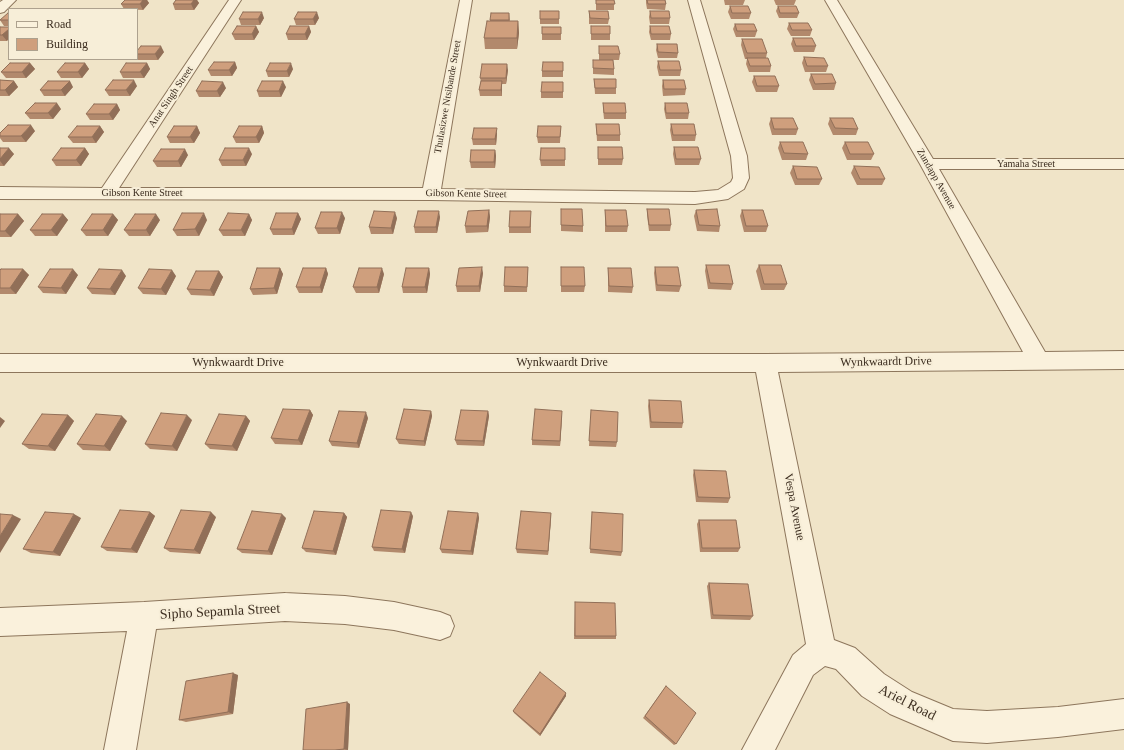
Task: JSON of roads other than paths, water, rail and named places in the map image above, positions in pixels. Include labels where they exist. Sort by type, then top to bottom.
[{"type":"street","points":[[0,9],[10,0]]},
{"type":"street","name":"Anat Singh Street","points":[[107,193],[235,0]]},
{"type":"street","name":"Thulasizwe Ntsibande Street","points":[[431,194],[466,0]]},
{"type":"street","name":"Gibson Kente Street","points":[[0,193],[431,194],[695,198],[722,195],[738,185],[741,178],[739,156],[694,0]]},
{"type":"street","name":"Zundapp Avenue","points":[[831,0],[928,164],[1038,360]]},
{"type":"street","name":"Yamaha Street","points":[[928,164],[1124,164]]},
{"type":"street","name":"Wynkwaardt Drive","points":[[0,363],[766,363],[1124,360]]},
{"type":"street","name":"Vespa Avenue","points":[[766,363],[822,650]]},
{"type":"street","name":"Sipho Sepamla Street","points":[[0,622],[144,616],[285,607],[345,610],[394,616],[440,626]]},
{"type":"street","points":[[120,750],[144,616]]},
{"type":"street","points":[[758,750],[803,665],[822,650]]},
{"type":"street","name":"Ariel Road","points":[[822,650],[845,658],[873,685],[902,703],[952,725],[987,727],[1058,722],[1124,714]]}]
